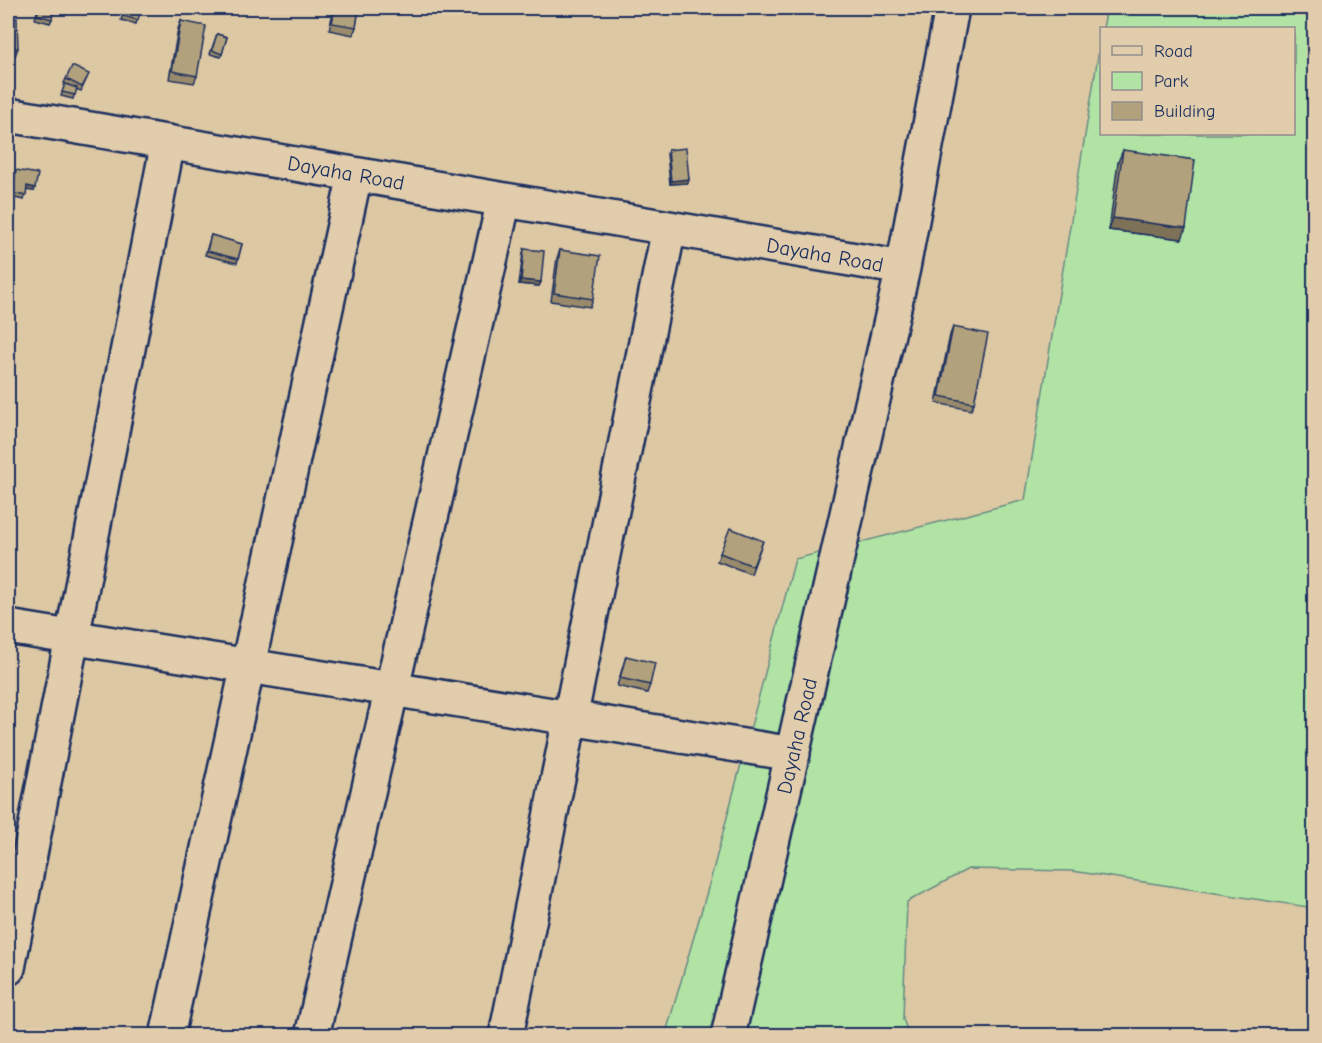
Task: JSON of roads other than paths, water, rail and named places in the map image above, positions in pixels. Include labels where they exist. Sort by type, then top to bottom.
[{"type":"street","points":[[903,268],[952,8]]},
{"type":"street","name":"Dayaha Road","points":[[8,115],[903,268],[728,1035]]},
{"type":"street","points":[[8,968],[168,142]]},
{"type":"street","points":[[167,1035],[355,175]]},
{"type":"street","points":[[312,1035],[504,200]]},
{"type":"street","points":[[506,1035],[669,228]]},
{"type":"street","points":[[8,627],[793,754]]}]
